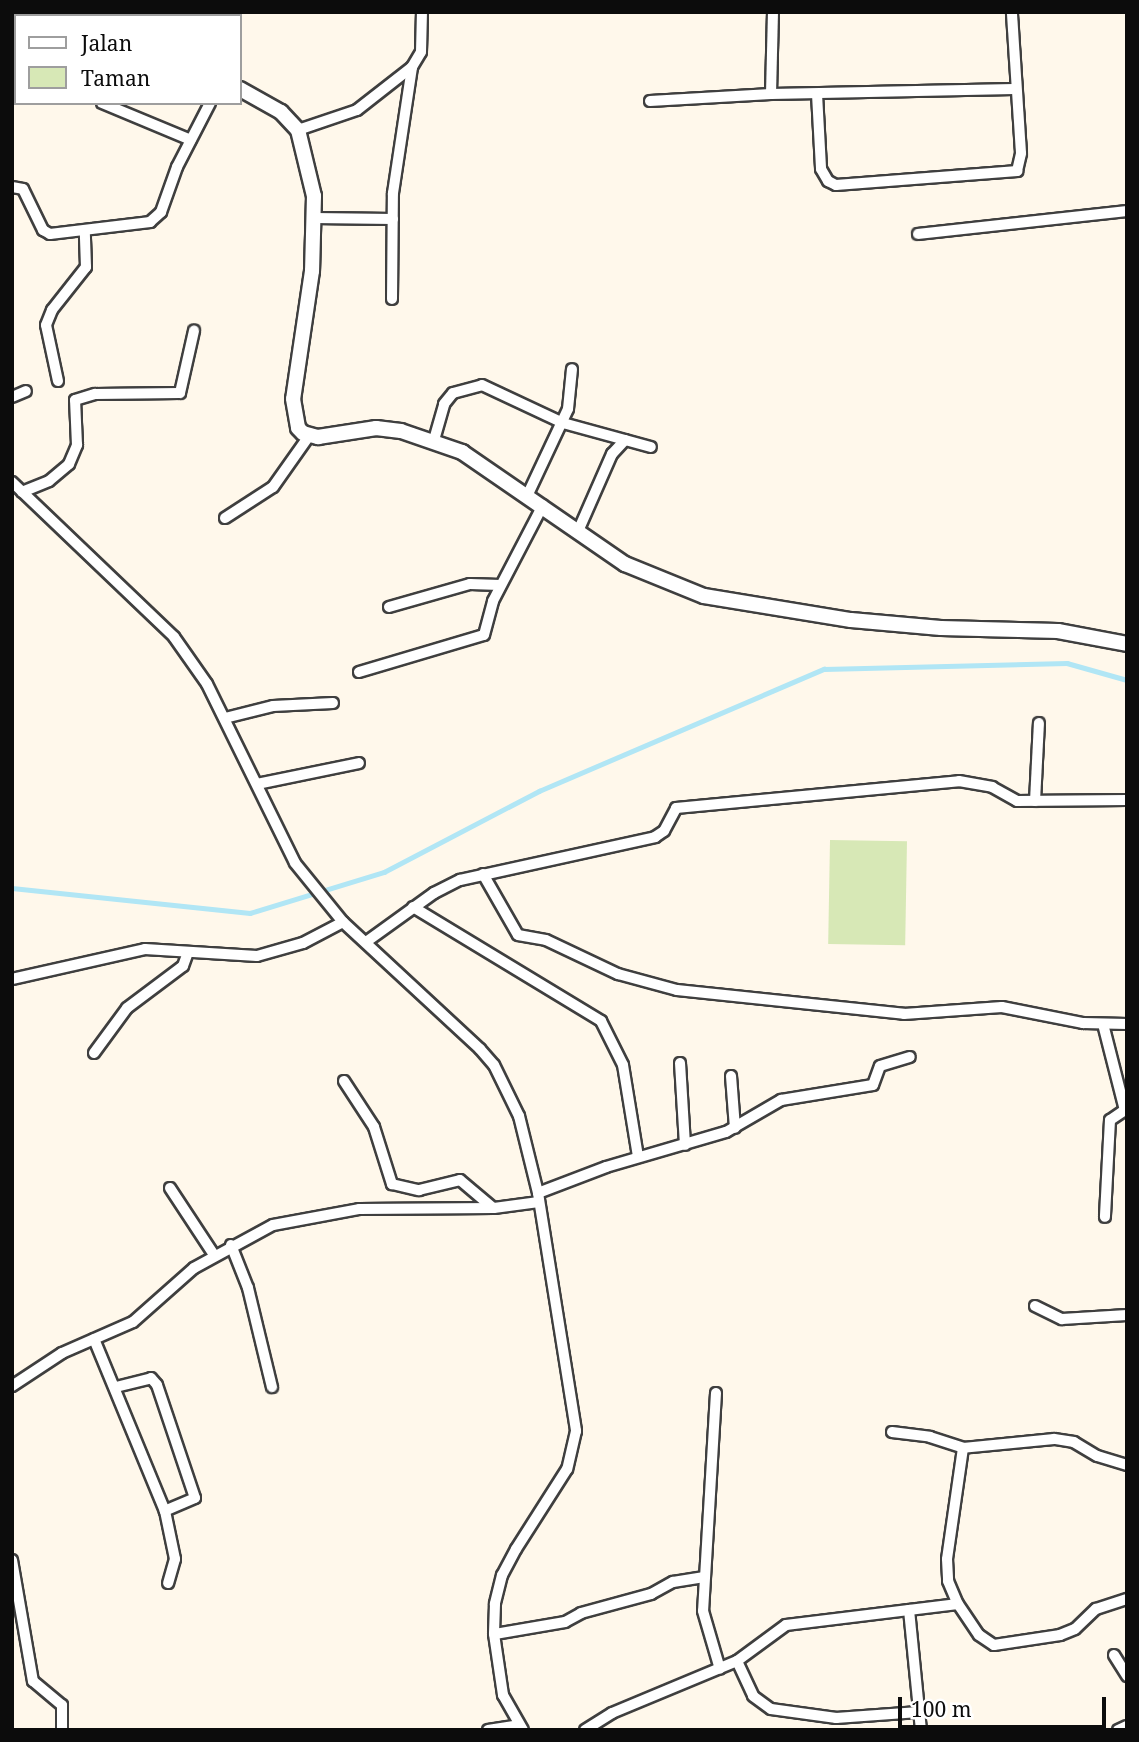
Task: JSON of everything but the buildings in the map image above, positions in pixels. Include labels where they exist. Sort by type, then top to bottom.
[{"type":"street","points":[[298,131],[357,110],[412,67],[421,52],[422,12]]},
{"type":"street","points":[[771,94],[773,12]]},
{"type":"street","points":[[817,94],[821,169],[828,181],[852,185],[1017,171],[1021,153],[1014,89],[1012,12]]},
{"type":"street","points":[[392,299],[393,219],[412,67]]},
{"type":"street","points":[[650,101],[771,94],[1014,89]]},
{"type":"street","points":[[242,90],[281,112],[298,131],[314,196],[311,282],[293,399],[298,428],[309,436],[376,428],[434,440],[462,452],[528,494],[625,564],[704,596],[851,620],[941,628],[1058,631],[1127,644]]},
{"type":"street","points":[[107,105],[191,140]]},
{"type":"street","points":[[12,187],[28,196],[45,232],[85,231],[155,220],[210,105]]},
{"type":"street","points":[[918,234],[1126,214]]},
{"type":"street","points":[[314,218],[393,219]]},
{"type":"street","points":[[58,381],[46,325],[52,310],[86,267],[85,231]]},
{"type":"street","points":[[22,492],[60,472],[75,453],[75,400],[95,394],[180,393],[194,331]]},
{"type":"street","points":[[528,494],[563,423],[572,369]]},
{"type":"street","points":[[434,440],[444,404],[453,393],[482,385],[563,423],[651,447]]},
{"type":"street","points":[[12,397],[26,391]]},
{"type":"street","points":[[225,518],[273,487],[309,436]]},
{"type":"street","points":[[579,529],[612,454],[625,440]]},
{"type":"street","points":[[12,482],[163,626],[200,673],[225,718],[295,863],[343,922],[494,1065],[519,1116],[538,1198],[576,1431],[567,1469],[502,1575],[495,1634],[503,1695],[521,1727],[488,1730]]},
{"type":"street","points":[[359,672],[484,635],[500,585],[543,505]]},
{"type":"street","points":[[389,607],[470,584],[500,585]]},
{"type":"street","points":[[225,718],[282,705],[334,703]]},
{"type":"street","points":[[1035,801],[1039,723]]},
{"type":"street","points":[[257,784],[359,763]]},
{"type":"street","points":[[366,942],[434,892],[483,874],[644,840],[664,831],[676,808],[959,781],[992,787],[1017,801],[1127,800]]},
{"type":"street","points":[[483,874],[509,923],[523,939],[546,940],[618,974],[677,989],[904,1014],[1002,1007],[1103,1024],[1127,1024]]},
{"type":"street","points":[[413,907],[601,1021],[623,1065],[638,1157]]},
{"type":"street","points":[[12,979],[133,951],[188,951],[257,956],[303,943],[343,922]]},
{"type":"street","points":[[94,1053],[127,1008],[183,966],[188,951]]},
{"type":"street","points":[[1103,1024],[1125,1110],[1110,1120],[1105,1217]]},
{"type":"street","points":[[12,1370],[16,1383],[43,1363],[133,1322],[214,1255],[273,1225],[318,1213],[403,1207],[494,1208],[538,1198],[638,1157],[735,1128],[781,1100],[873,1085],[880,1066],[910,1057]]},
{"type":"street","points":[[680,1063],[685,1145]]},
{"type":"street","points":[[731,1076],[735,1128]]},
{"type":"street","points":[[344,1081],[374,1127],[392,1184],[419,1190],[460,1180],[483,1203],[494,1208]]},
{"type":"street","points":[[170,1188],[214,1255]]},
{"type":"street","points":[[230,1245],[247,1288],[272,1387]]},
{"type":"street","points":[[1035,1306],[1062,1320],[1127,1315]]},
{"type":"street","points":[[94,1339],[165,1511],[175,1559],[168,1583]]},
{"type":"street","points":[[116,1387],[151,1378],[158,1385],[195,1498],[165,1511]]},
{"type":"street","points":[[716,1393],[703,1577],[705,1627],[720,1670]]},
{"type":"street","points":[[892,1432],[930,1437],[962,1448],[1054,1439],[1074,1442],[1097,1456],[1127,1465]]},
{"type":"street","points":[[962,1448],[947,1559],[948,1581],[958,1604],[986,1642],[1006,1645],[1060,1635],[1075,1629],[1096,1609],[1127,1599]]},
{"type":"street","points":[[12,1559],[33,1681],[62,1705],[62,1730]]},
{"type":"street","points":[[495,1634],[565,1622],[581,1613],[651,1594],[673,1582],[703,1577]]},
{"type":"street","points":[[585,1730],[612,1713],[720,1670],[737,1661],[786,1625],[958,1604]]},
{"type":"street","points":[[909,1611],[921,1730]]},
{"type":"street","points":[[1114,1655],[1127,1676]]},
{"type":"street","points":[[737,1661],[753,1696],[771,1709],[836,1718],[919,1713]]},
{"type":"street","points":[[1118,1730],[1127,1726]]},
{"type":"green space","points":[[830,840],[907,841],[905,945],[828,944]]},
{"type":"waterway","points":[[12,888],[250,913],[384,872],[539,791],[824,669],[1067,663],[1127,680]]}]
